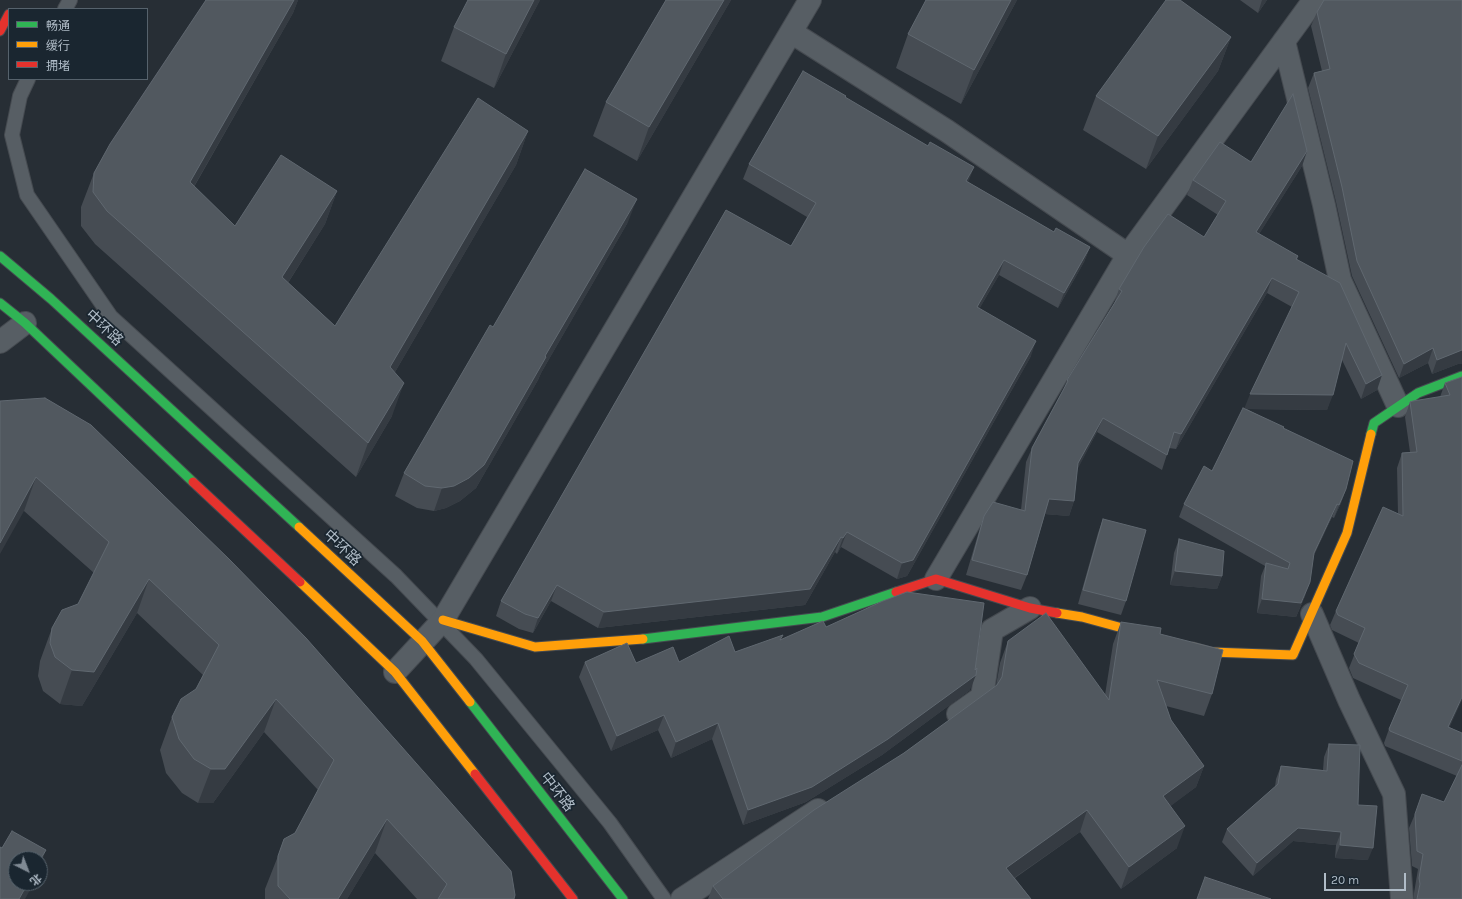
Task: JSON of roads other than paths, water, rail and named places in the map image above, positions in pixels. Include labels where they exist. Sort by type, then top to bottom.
[{"type":"street","points":[[395,672],[442,621],[810,0]]},
{"type":"street","points":[[936,579],[1128,255],[1314,0]]},
{"type":"street","points":[[0,31],[8,16]]},
{"type":"street","points":[[790,32],[947,131],[1128,255]]},
{"type":"street","points":[[1284,41],[1324,205],[1340,280],[1398,406]]},
{"type":"street","name":"中环路","points":[[0,256],[51,299],[422,641],[623,899]]},
{"type":"street","points":[[0,303],[25,323],[395,672],[573,899]]},
{"type":"street","points":[[0,342],[25,323]]},
{"type":"street","points":[[1181,644],[1211,652],[1293,655],[1347,533],[1374,423],[1418,393],[1462,376]]},
{"type":"street","points":[[442,621],[535,647],[634,640],[822,617],[936,579],[1030,608],[1082,617],[1158,638]]},
{"type":"street","points":[[945,724],[982,697],[992,630],[1030,608]]},
{"type":"street","points":[[1312,614],[1349,700],[1394,794],[1402,899]]},
{"type":"street","points":[[682,899],[832,801]]},
{"type":"lane","points":[[28,80],[20,96],[12,135],[27,195],[111,316],[396,576],[442,621],[476,659],[610,823],[664,899]]}]
